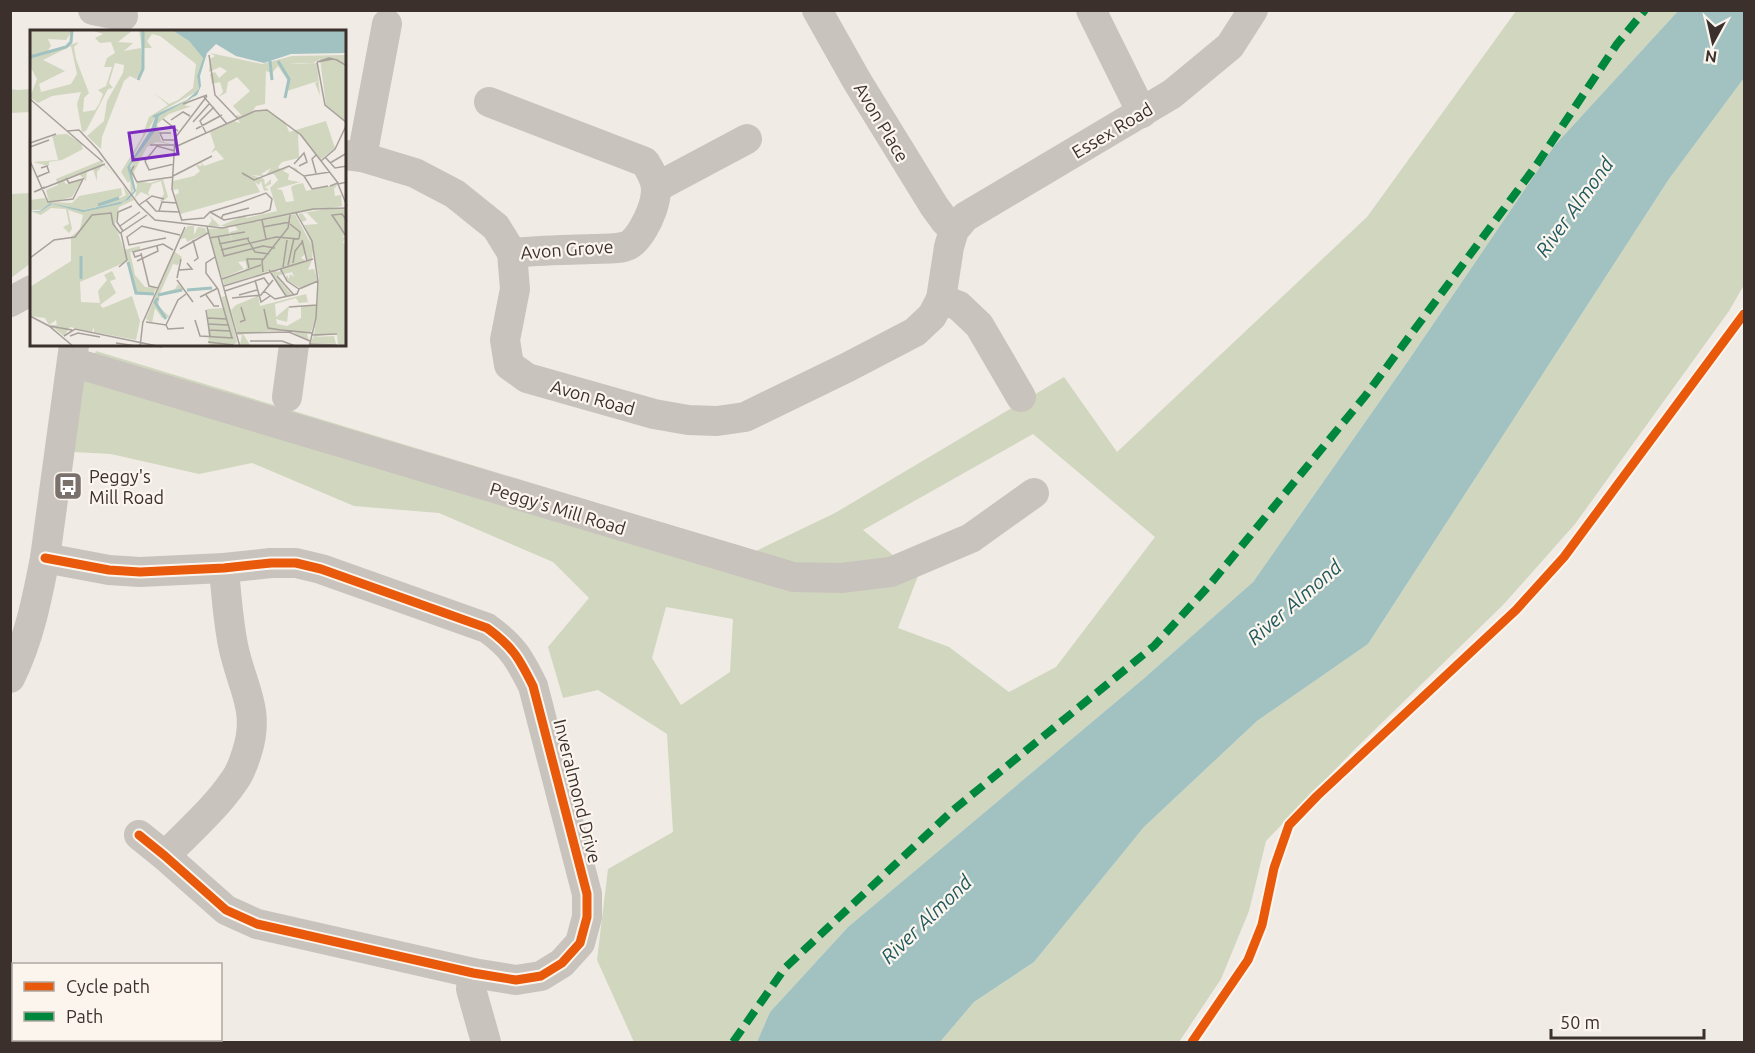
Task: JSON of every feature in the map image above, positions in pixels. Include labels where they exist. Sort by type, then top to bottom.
[{"type":"street","points":[[93,10],[123,20]]},
{"type":"street","name":"Avon Place","points":[[817,10],[857,81],[934,206],[954,230]]},
{"type":"street","points":[[1091,10],[1142,113]]},
{"type":"street","name":"Essex Road","points":[[954,230],[965,217],[1172,94],[1230,46],[1253,10]]},
{"type":"street","name":"Avon Road","points":[[387,24],[354,156],[415,173],[455,194],[496,227],[512,253],[515,289],[505,340],[509,365],[527,378],[654,414],[688,420],[717,421],[745,417],[915,332],[932,316],[941,299],[954,230]]},
{"type":"street","points":[[498,110],[645,162],[657,187],[740,141]]},
{"type":"street","name":"Avon Grove","points":[[512,253],[611,248],[629,244],[649,217],[657,187]]},
{"type":"street","points":[[10,304],[30,291]]},
{"type":"street","points":[[941,299],[959,306],[979,325],[1021,397]]},
{"type":"street","points":[[10,304],[30,301]]},
{"type":"street","points":[[287,397],[294,346]]},
{"type":"street","points":[[10,678],[29,630],[45,558],[73,353]]},
{"type":"street","name":"Peggy's Mill Road","points":[[73,353],[793,577],[841,578],[891,572],[971,538],[1034,493]]},
{"type":"street","name":"Inveralmond Drive","points":[[45,558],[109,570],[140,572],[296,563],[321,569],[487,628],[506,642],[521,661],[533,686],[587,894],[587,917],[580,943],[562,963],[541,975],[516,980],[473,973],[257,924],[226,910],[139,836]]},
{"type":"street","points":[[165,856],[235,781],[251,741],[253,718],[233,643],[224,568]]},
{"type":"street","points":[[473,973],[471,989],[486,1042]]},
{"type":"green space","points":[[1516,11],[1678,11],[1555,145],[1408,361],[1253,582],[1142,680],[848,927],[770,1012],[757,1042],[634,1042],[597,960],[608,869],[673,832],[667,734],[598,690],[563,698],[548,647],[589,598],[553,562],[439,513],[354,506],[252,463],[199,474],[111,454],[74,452],[84,378],[96,351],[756,551],[835,513],[1064,377],[1117,452],[1367,217]],"holes":[[[1033,434],[1155,537],[1056,667],[1009,692],[949,647],[898,628],[918,576],[863,530]],[[666,607],[733,619],[730,672],[681,705],[652,658]]]},
{"type":"green space","points":[[1744,78],[1744,285],[1729,311],[1575,524],[1503,605],[1357,747],[1266,841],[1249,911],[1221,979],[1179,1042],[940,1042],[974,1002],[1034,962],[1144,827],[1257,721],[1368,644],[1669,179]]},
{"type":"green space","points":[[10,89],[30,89],[30,112],[11,113]]},
{"type":"green space","points":[[30,193],[30,264],[11,278],[11,194]]},
{"type":"water","name":"River Almond","points":[[1678,11],[1744,11],[1744,78],[1669,179],[1368,644],[1257,721],[1144,827],[1034,962],[974,1002],[940,1042],[757,1042],[770,1012],[848,927],[1142,680],[1253,582],[1408,361],[1555,145]]},
{"type":"marked path","points":[[733,1042],[785,968],[952,811],[1154,646],[1207,588],[1366,395],[1535,167],[1617,44],[1645,10]]},
{"type":"cycle path","points":[[1192,1042],[1248,960],[1262,925],[1274,868],[1289,825],[1317,796],[1516,610],[1564,557],[1744,314]]},
{"type":"cycle path","points":[[45,558],[109,570],[140,572],[296,563],[321,569],[487,628],[515,654],[533,686],[587,894],[587,917],[580,943],[562,963],[541,976],[516,980],[473,973],[257,924],[226,910],[139,835]]},
{"type":"place","name":"Peggy's Mill Road","points":[[68,486]]}]
